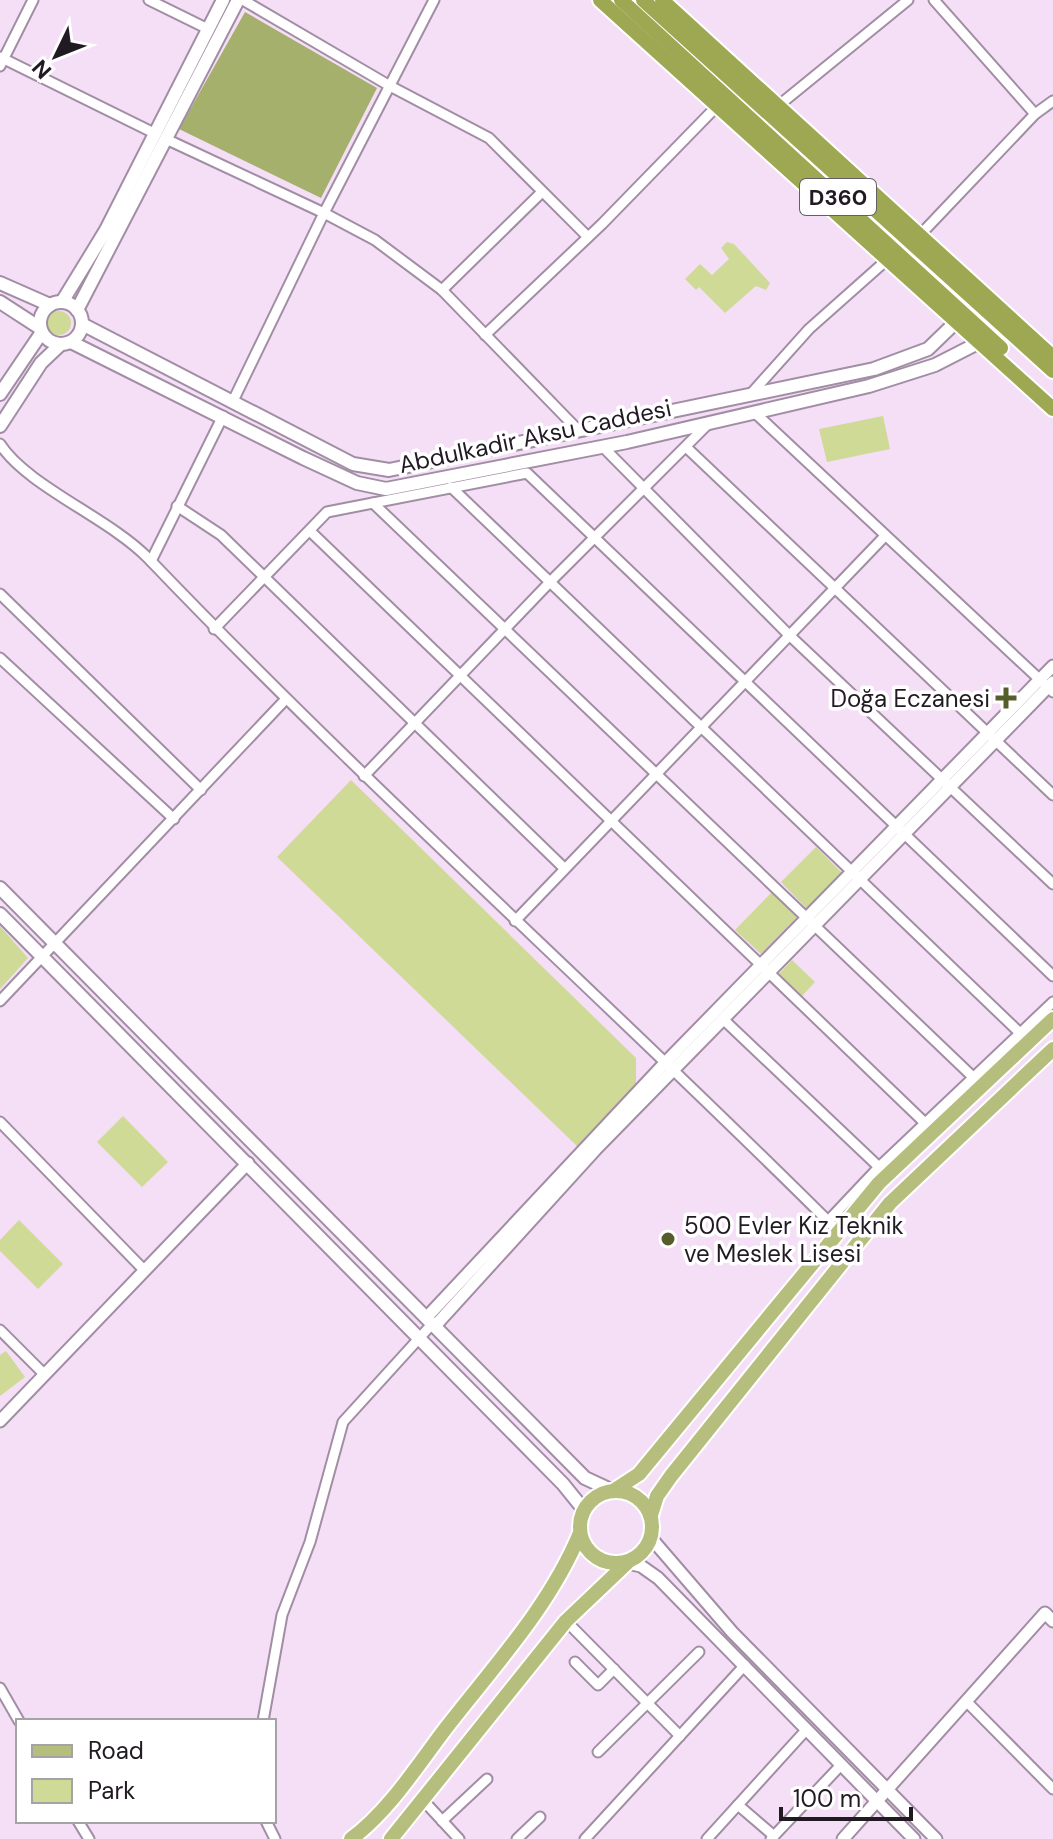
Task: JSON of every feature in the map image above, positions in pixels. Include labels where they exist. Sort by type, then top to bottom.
[{"type":"highway","points":[[600,0],[719,104],[1053,409]]},
{"type":"highway","name":"D360","points":[[621,0],[1053,397]]},
{"type":"highway","name":"D360","points":[[643,0],[1053,371]]},
{"type":"highway","points":[[662,0],[1053,357]]},
{"type":"main road","points":[[0,426],[41,363],[66,343],[82,324],[77,310],[223,0]]},
{"type":"main road","points":[[0,394],[41,330],[41,315],[56,304],[106,230],[241,0]]},
{"type":"main road","points":[[0,283],[77,310]]},
{"type":"main road","points":[[0,302],[41,330],[50,341],[66,343]]},
{"type":"main road","name":"Abdulkadir Aksu Caddesi","points":[[82,324],[317,447],[369,469],[418,466],[749,396],[911,358],[943,338],[957,321]]},
{"type":"main road","points":[[943,338],[949,339],[953,347],[945,359]]},
{"type":"main road","name":"Abdulkadir Aksu Caddesi","points":[[66,343],[223,416],[308,460],[374,488],[398,489],[450,484],[895,378],[980,342]]},
{"type":"main road","points":[[0,888],[585,1478],[613,1491],[636,1496],[651,1515]]},
{"type":"main road","points":[[0,914],[419,1337],[563,1484],[584,1510]]},
{"type":"main road","points":[[351,1839],[373,1820],[403,1783],[550,1593],[580,1533],[584,1510],[601,1494],[613,1491],[639,1474],[832,1226],[1053,1019]]},
{"type":"main road","points":[[391,1839],[566,1621],[646,1549],[651,1538],[651,1515],[657,1496],[853,1245],[890,1203],[1053,1049]]},
{"type":"main road","points":[[580,1533],[584,1545],[602,1561],[627,1563]]},
{"type":"street","points":[[33,0],[1,61],[375,240],[442,290],[579,431]]},
{"type":"street","points":[[149,0],[208,29]]},
{"type":"street","points":[[241,0],[390,86],[489,138],[588,237]]},
{"type":"street","points":[[232,403],[324,213],[434,0]]},
{"type":"street","points":[[778,106],[908,0]]},
{"type":"street","points":[[934,0],[1035,114]]},
{"type":"street","points":[[921,234],[1035,114],[1053,101]]},
{"type":"street","points":[[485,335],[588,237],[719,104]]},
{"type":"street","points":[[442,290],[542,192]]},
{"type":"street","points":[[749,396],[809,329],[889,258]]},
{"type":"street","points":[[754,412],[1048,685]]},
{"type":"street","points":[[151,561],[223,416]]},
{"type":"street","points":[[364,776],[550,582],[712,421]]},
{"type":"street","points":[[0,444],[15,464],[106,524],[151,561],[285,700],[832,1226],[879,1167],[1053,1002]]},
{"type":"street","points":[[603,447],[642,490],[788,634],[1053,884]]},
{"type":"street","points":[[686,447],[1053,795]]},
{"type":"street","points":[[214,629],[327,512],[450,484],[527,473],[1053,976]]},
{"type":"street","points":[[450,484],[1020,1033]]},
{"type":"street","points":[[373,503],[974,1078]]},
{"type":"street","points":[[177,506],[210,526],[266,578],[564,868]]},
{"type":"street","points":[[311,532],[925,1123]]},
{"type":"street","points":[[515,921],[743,680],[885,536]]},
{"type":"street","points":[[0,594],[201,790]]},
{"type":"street","points":[[0,658],[174,819]]},
{"type":"street","points":[[901,830],[942,778],[1048,685],[1053,666]]},
{"type":"street","points":[[0,1001],[285,700]]},
{"type":"street","points":[[263,1719],[282,1615],[310,1542],[343,1422],[669,1067],[901,830],[951,787],[992,737]]},
{"type":"street","points":[[669,1067],[724,1020],[766,970]]},
{"type":"street","points":[[724,1020],[879,1167]]},
{"type":"street","points":[[0,1122],[144,1270]]},
{"type":"street","points":[[0,1421],[248,1163]]},
{"type":"street","points":[[0,1330],[45,1375]]},
{"type":"street","points":[[651,1538],[732,1632],[936,1839]]},
{"type":"street","points":[[627,1563],[651,1572],[914,1839]]},
{"type":"street","points":[[843,1839],[1045,1613],[1053,1621]]},
{"type":"street","points":[[566,1621],[680,1736]]},
{"type":"street","points":[[598,1752],[699,1652]]},
{"type":"street","points":[[575,1662],[598,1685],[614,1669]]},
{"type":"street","points":[[585,1839],[745,1665]]},
{"type":"street","points":[[0,1688],[18,1719]]},
{"type":"street","points":[[966,1701],[1053,1789]]},
{"type":"street","points":[[707,1839],[807,1729]]},
{"type":"street","points":[[738,1805],[772,1837],[841,1765]]},
{"type":"street","points":[[442,1821],[487,1779]]},
{"type":"street","points":[[423,1800],[452,1837]]},
{"type":"street","points":[[517,1839],[540,1817]]},
{"type":"green space","points":[[245,12],[377,88],[321,198],[179,129]]},
{"type":"green space","points":[[727,242],[734,244],[770,283],[766,290],[756,286],[725,313],[699,287],[696,290],[685,279],[700,264],[712,275],[729,259],[721,248]]},
{"type":"green space","points":[[59,311],[68,314],[71,323],[68,332],[59,335],[50,332],[47,323],[50,314]]},
{"type":"green space","points":[[883,416],[890,449],[827,462],[819,429]]},
{"type":"green space","points":[[351,780],[636,1058],[636,1086],[579,1148],[277,857]]},
{"type":"green space","points":[[816,847],[842,873],[807,909],[781,882]]},
{"type":"green space","points":[[772,892],[797,917],[761,954],[735,930]]},
{"type":"green space","points":[[0,926],[28,958],[0,989]]},
{"type":"green space","points":[[792,960],[815,982],[801,997],[778,975]]},
{"type":"green space","points":[[123,1116],[168,1162],[142,1187],[97,1142]]},
{"type":"green space","points":[[19,1220],[63,1264],[38,1289],[0,1251],[0,1240]]},
{"type":"green space","points":[[6,1351],[25,1377],[0,1396],[0,1355]]},
{"type":"place","name":"Doğa Eczanesi","points":[[1006,698]]},
{"type":"place","name":"500 Evler Kız Teknik ve Meslek Lisesi","points":[[668,1239]]}]
